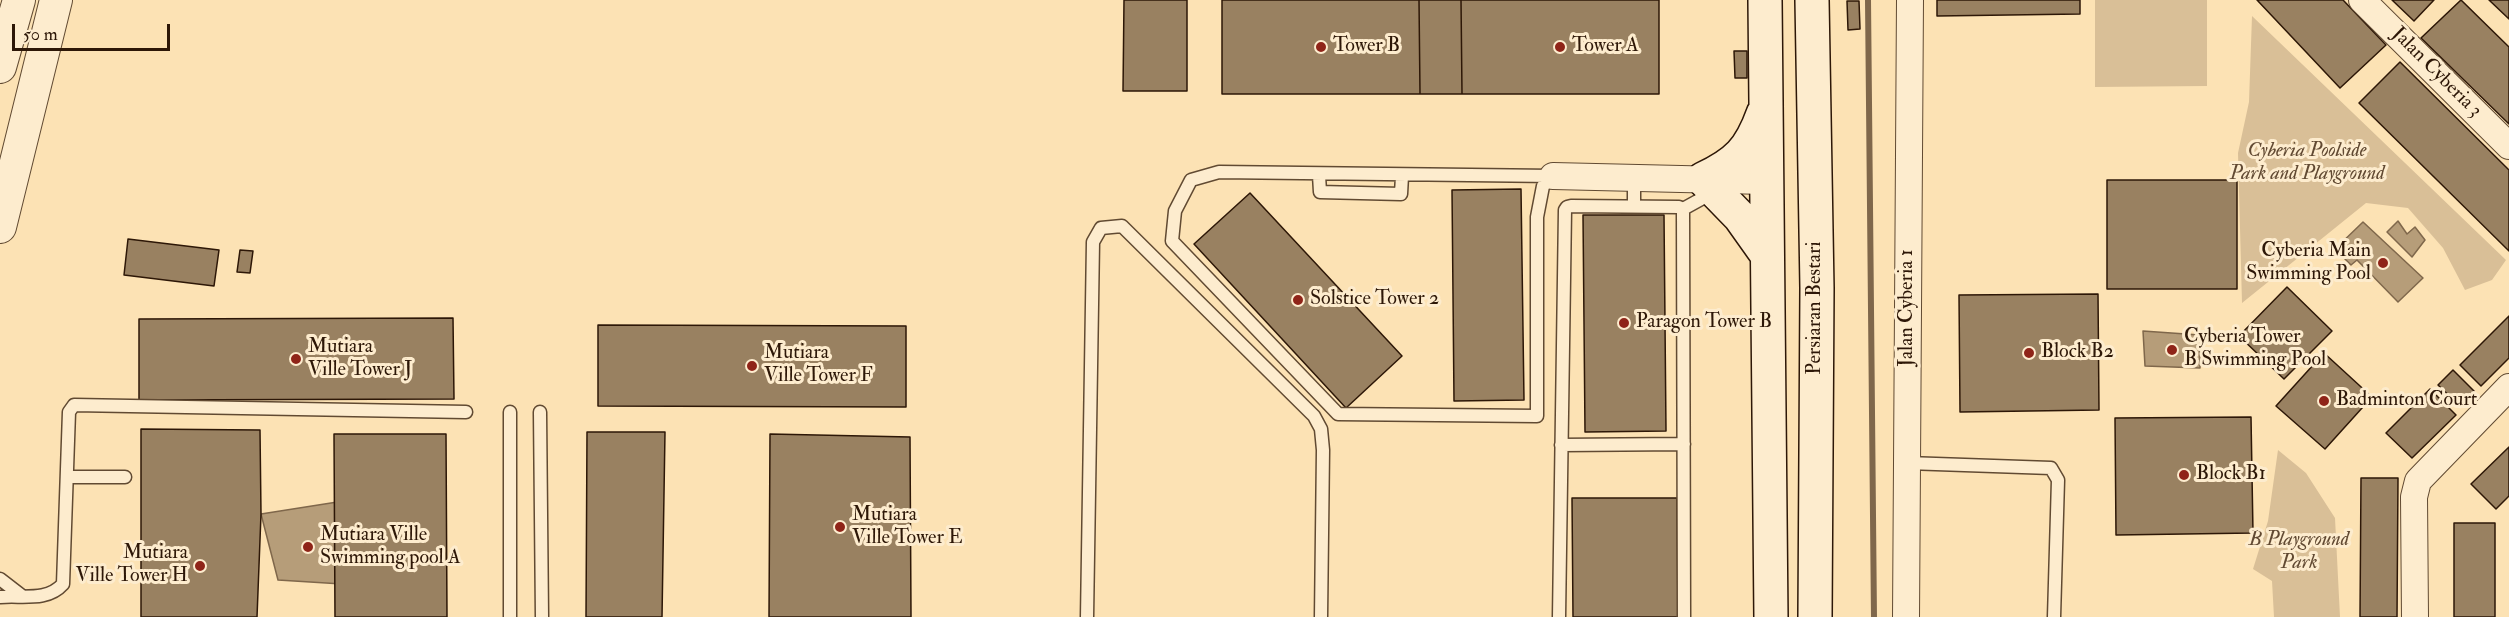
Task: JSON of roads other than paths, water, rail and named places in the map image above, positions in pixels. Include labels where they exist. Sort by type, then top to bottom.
[{"type":"main road","points":[[1765,0],[1771,617]]},
{"type":"main road","name":"Persiaran Bestari","points":[[1812,0],[1817,288],[1815,617]]},
{"type":"main road","points":[[1766,181],[1787,171],[1793,164],[1795,98],[1797,90],[1813,73]]},
{"type":"main road","points":[[1766,106],[1749,147],[1709,185],[1740,217],[1767,255]]},
{"type":"main road","points":[[1766,181],[1792,192],[1795,199],[1796,266],[1817,288]]},
{"type":"street","points":[[0,0],[3,56]]},
{"type":"street","points":[[3,56],[19,0]]},
{"type":"street","points":[[0,227],[56,0]]},
{"type":"street","name":"Jalan Cyberia 1","points":[[1906,617],[1910,0]]},
{"type":"street","name":"Jalan Cyberia 3","points":[[2362,0],[2509,146]]},
{"type":"street","points":[[1553,176],[1634,178],[1709,185],[1766,181]]},
{"type":"street","points":[[2415,617],[2414,497],[2418,481],[2509,387]]},
{"type":"lane","points":[[1219,172],[1402,176],[1553,176],[1543,186],[1538,217],[1537,416],[1338,414],[1172,241],[1175,211],[1191,180],[1219,172]]},
{"type":"lane","points":[[1319,175],[1320,192],[1401,194],[1402,176]]},
{"type":"lane","points":[[1634,178],[1634,206]]},
{"type":"lane","points":[[1684,617],[1683,209],[1709,185]]},
{"type":"lane","points":[[1559,617],[1565,210],[1571,206],[1680,207],[1683,209]]},
{"type":"lane","points":[[1087,617],[1093,242],[1101,228],[1122,226],[1314,416],[1321,429],[1321,617]]},
{"type":"lane","points":[[0,597],[55,593],[63,584],[69,412],[74,405],[466,412]]},
{"type":"lane","points":[[510,412],[510,617]]},
{"type":"lane","points":[[540,412],[542,617]]},
{"type":"lane","points":[[1561,444],[1684,444]]},
{"type":"lane","points":[[1907,463],[2051,468],[2058,480],[2054,617]]},
{"type":"lane","points":[[67,477],[125,477]]},
{"type":"lane","points":[[0,579],[22,596]]},
{"type":"waterway","points":[[1868,0],[1874,617]]},
{"type":"place","name":"Tower B","points":[[1321,47]]},
{"type":"place","name":"Tower A","points":[[1560,47]]},
{"type":"place","name":"Cyberia Main Swimming Pool","points":[[2383,263]]},
{"type":"place","name":"Solstice Tower 2","points":[[1298,300]]},
{"type":"place","name":"Paragon Tower B","points":[[1624,323]]},
{"type":"place","name":"Cyberia Tower B Swimming Pool","points":[[2172,350]]},
{"type":"place","name":"Block B2","points":[[2029,353]]},
{"type":"place","name":"Mutiara Ville Tower J","points":[[296,359]]},
{"type":"place","name":"Mutiara Ville Tower F","points":[[752,366]]},
{"type":"place","name":"Badminton Court","points":[[2324,401]]},
{"type":"place","name":"Block B1","points":[[2184,475]]},
{"type":"place","name":"Mutiara Ville Tower E","points":[[840,527]]},
{"type":"place","name":"Mutiara Ville Swimming pool A","points":[[308,547]]},
{"type":"place","name":"Mutiara Ville Tower H","points":[[200,566]]},
{"type":"park label","name":"Cyberia Poolside Park and Playground","points":[[2307,164]]},
{"type":"park label","name":"B Playground Park","points":[[2299,552]]}]
